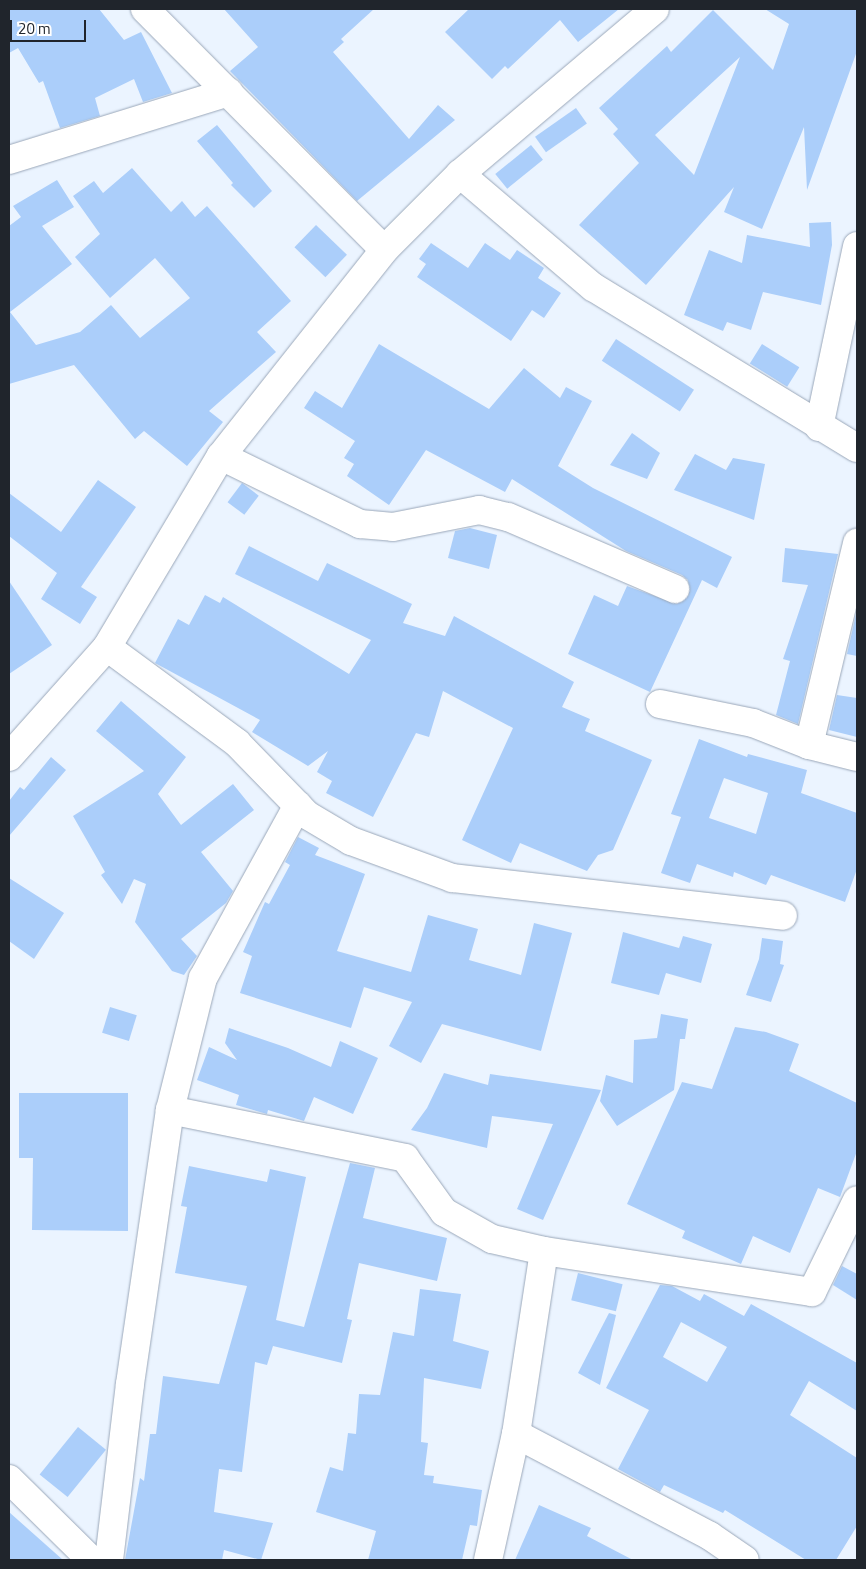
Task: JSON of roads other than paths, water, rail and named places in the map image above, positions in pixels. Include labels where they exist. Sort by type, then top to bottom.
[{"type":"street","points":[[9,757],[107,647],[221,456],[384,250],[460,174],[655,9]]},
{"type":"street","points":[[157,13],[229,92],[384,250]]},
{"type":"street","points":[[9,160],[229,92]]},
{"type":"street","points":[[460,174],[593,287],[819,428],[857,448]]},
{"type":"street","points":[[819,428],[857,246]]},
{"type":"street","points":[[221,456],[360,524],[392,527],[479,510],[508,517],[675,589]]},
{"type":"street","points":[[809,746],[857,543]]},
{"type":"street","points":[[107,647],[237,743],[307,815],[351,841],[452,878],[784,916]]},
{"type":"street","points":[[660,704],[752,723],[809,746],[857,757]]},
{"type":"street","points":[[109,1560],[130,1384],[170,1110],[202,978],[298,805]]},
{"type":"street","points":[[170,1110],[405,1158],[444,1212],[492,1239],[544,1251],[812,1292],[851,1228],[857,1200]]},
{"type":"street","points":[[488,1560],[516,1434],[544,1251]]},
{"type":"street","points":[[516,1434],[710,1536],[745,1560]]},
{"type":"street","points":[[9,1479],[91,1560]]}]
